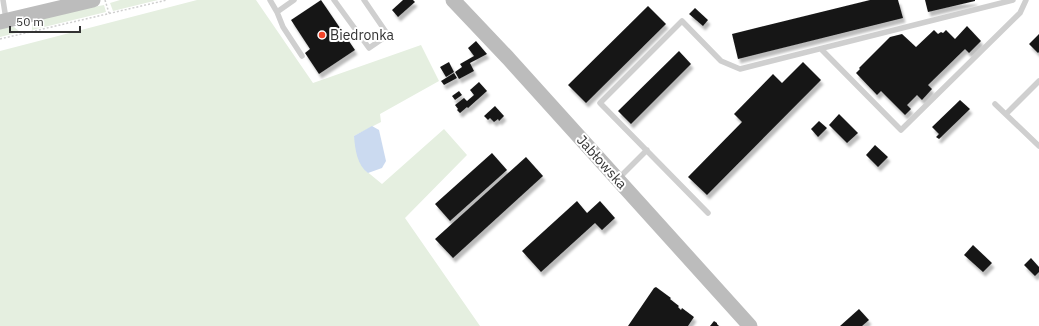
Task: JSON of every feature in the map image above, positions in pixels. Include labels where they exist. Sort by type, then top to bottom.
[{"type":"main road","points":[[3,22],[93,0]]},
{"type":"main road","name":"Jabłowska","points":[[453,0],[618,179],[750,326]]},
{"type":"lane","points":[[3,0],[3,22]]},
{"type":"lane","points":[[270,0],[283,27],[302,56]]},
{"type":"lane","points":[[277,12],[294,0]]},
{"type":"lane","points":[[334,0],[369,48],[388,36],[364,0]]},
{"type":"lane","points":[[708,213],[600,103],[682,21],[721,61],[740,69],[1013,0]]},
{"type":"lane","points":[[821,49],[901,130],[1020,12],[1026,0]]},
{"type":"lane","points":[[1006,114],[1039,81]]},
{"type":"lane","points":[[995,104],[1039,146]]},
{"type":"lane","points":[[618,179],[647,150]]},
{"type":"path","points":[[105,0],[109,13]]},
{"type":"path","points":[[0,39],[167,0]]},
{"type":"green space","points":[[120,0],[158,0],[113,11],[110,3]]},
{"type":"green space","points":[[197,0],[256,0],[313,83],[421,45],[439,81],[380,114],[381,122],[354,136],[365,170],[382,184],[444,129],[467,155],[405,218],[480,326],[0,326],[0,51]]},
{"type":"green space","points":[[104,5],[106,12],[32,30],[32,25],[36,18]]},
{"type":"green space","points":[[10,26],[14,27],[20,32],[0,37],[0,28]]},
{"type":"water","points":[[372,126],[379,130],[386,161],[382,168],[368,173],[361,166],[359,161],[354,136]]},
{"type":"building","name":"Biedronka","points":[[321,0],[355,50],[319,74],[305,53],[310,49],[291,20]]},
{"type":"building","points":[[403,0],[413,0],[415,2],[398,17],[392,10]]},
{"type":"building","points":[[870,0],[898,0],[903,18],[738,59],[732,34]]},
{"type":"building","points":[[925,0],[975,0],[975,1],[928,12]]},
{"type":"building","points":[[648,6],[666,24],[586,103],[568,85]]},
{"type":"building","points":[[695,8],[708,20],[703,26],[689,14]]},
{"type":"building","points":[[967,26],[981,41],[969,53],[965,49],[928,85],[932,89],[922,100],[917,95],[907,105],[911,109],[905,115],[881,91],[877,95],[856,73],[860,69],[859,68],[890,37],[902,34],[916,47],[934,30],[938,34],[941,32],[943,33],[946,30],[955,39]]},
{"type":"building","points":[[1039,34],[1039,52],[1038,53],[1029,44]]},
{"type":"building","points":[[476,41],[487,54],[470,63],[474,71],[459,79],[455,72],[462,67],[460,64],[474,56],[468,48]]},
{"type":"building","points":[[679,51],[691,64],[631,124],[618,111]]},
{"type":"building","points":[[449,62],[454,72],[446,77],[440,67]]},
{"type":"building","points":[[803,62],[821,80],[707,195],[688,177],[742,122],[734,114],[773,74],[782,83]]},
{"type":"building","points":[[454,73],[457,78],[444,85],[441,81]]},
{"type":"building","points":[[479,82],[487,91],[460,113],[455,105],[464,98],[467,101],[474,95],[470,90]]},
{"type":"building","points":[[459,91],[462,95],[455,100],[452,96]]},
{"type":"building","points":[[960,100],[970,109],[939,139],[936,137],[939,134],[932,127]]},
{"type":"building","points":[[495,106],[504,116],[499,121],[498,119],[494,122],[490,118],[488,120],[484,116]]},
{"type":"building","points":[[839,114],[858,133],[847,143],[829,125]]},
{"type":"building","points":[[819,121],[827,128],[818,137],[811,129]]},
{"type":"building","points":[[875,145],[888,157],[878,167],[866,155]]},
{"type":"building","points":[[492,153],[507,170],[450,221],[435,204]]},
{"type":"building","points":[[526,157],[543,176],[453,258],[435,239]]},
{"type":"building","points":[[577,201],[587,213],[600,201],[615,218],[602,230],[595,223],[541,272],[522,251]]},
{"type":"building","points":[[973,245],[992,263],[983,272],[964,255]]},
{"type":"building","points":[[1031,258],[1039,267],[1039,272],[1035,276],[1024,265]]},
{"type":"building","points":[[656,287],[671,298],[670,299],[679,306],[678,307],[681,310],[682,308],[694,317],[688,326],[628,326]]},
{"type":"building","points":[[859,309],[869,320],[862,326],[840,326]]},
{"type":"building","points":[[714,321],[717,323],[719,326],[710,326]]},
{"type":"place","name":"Biedronka","points":[[322,35]]}]
